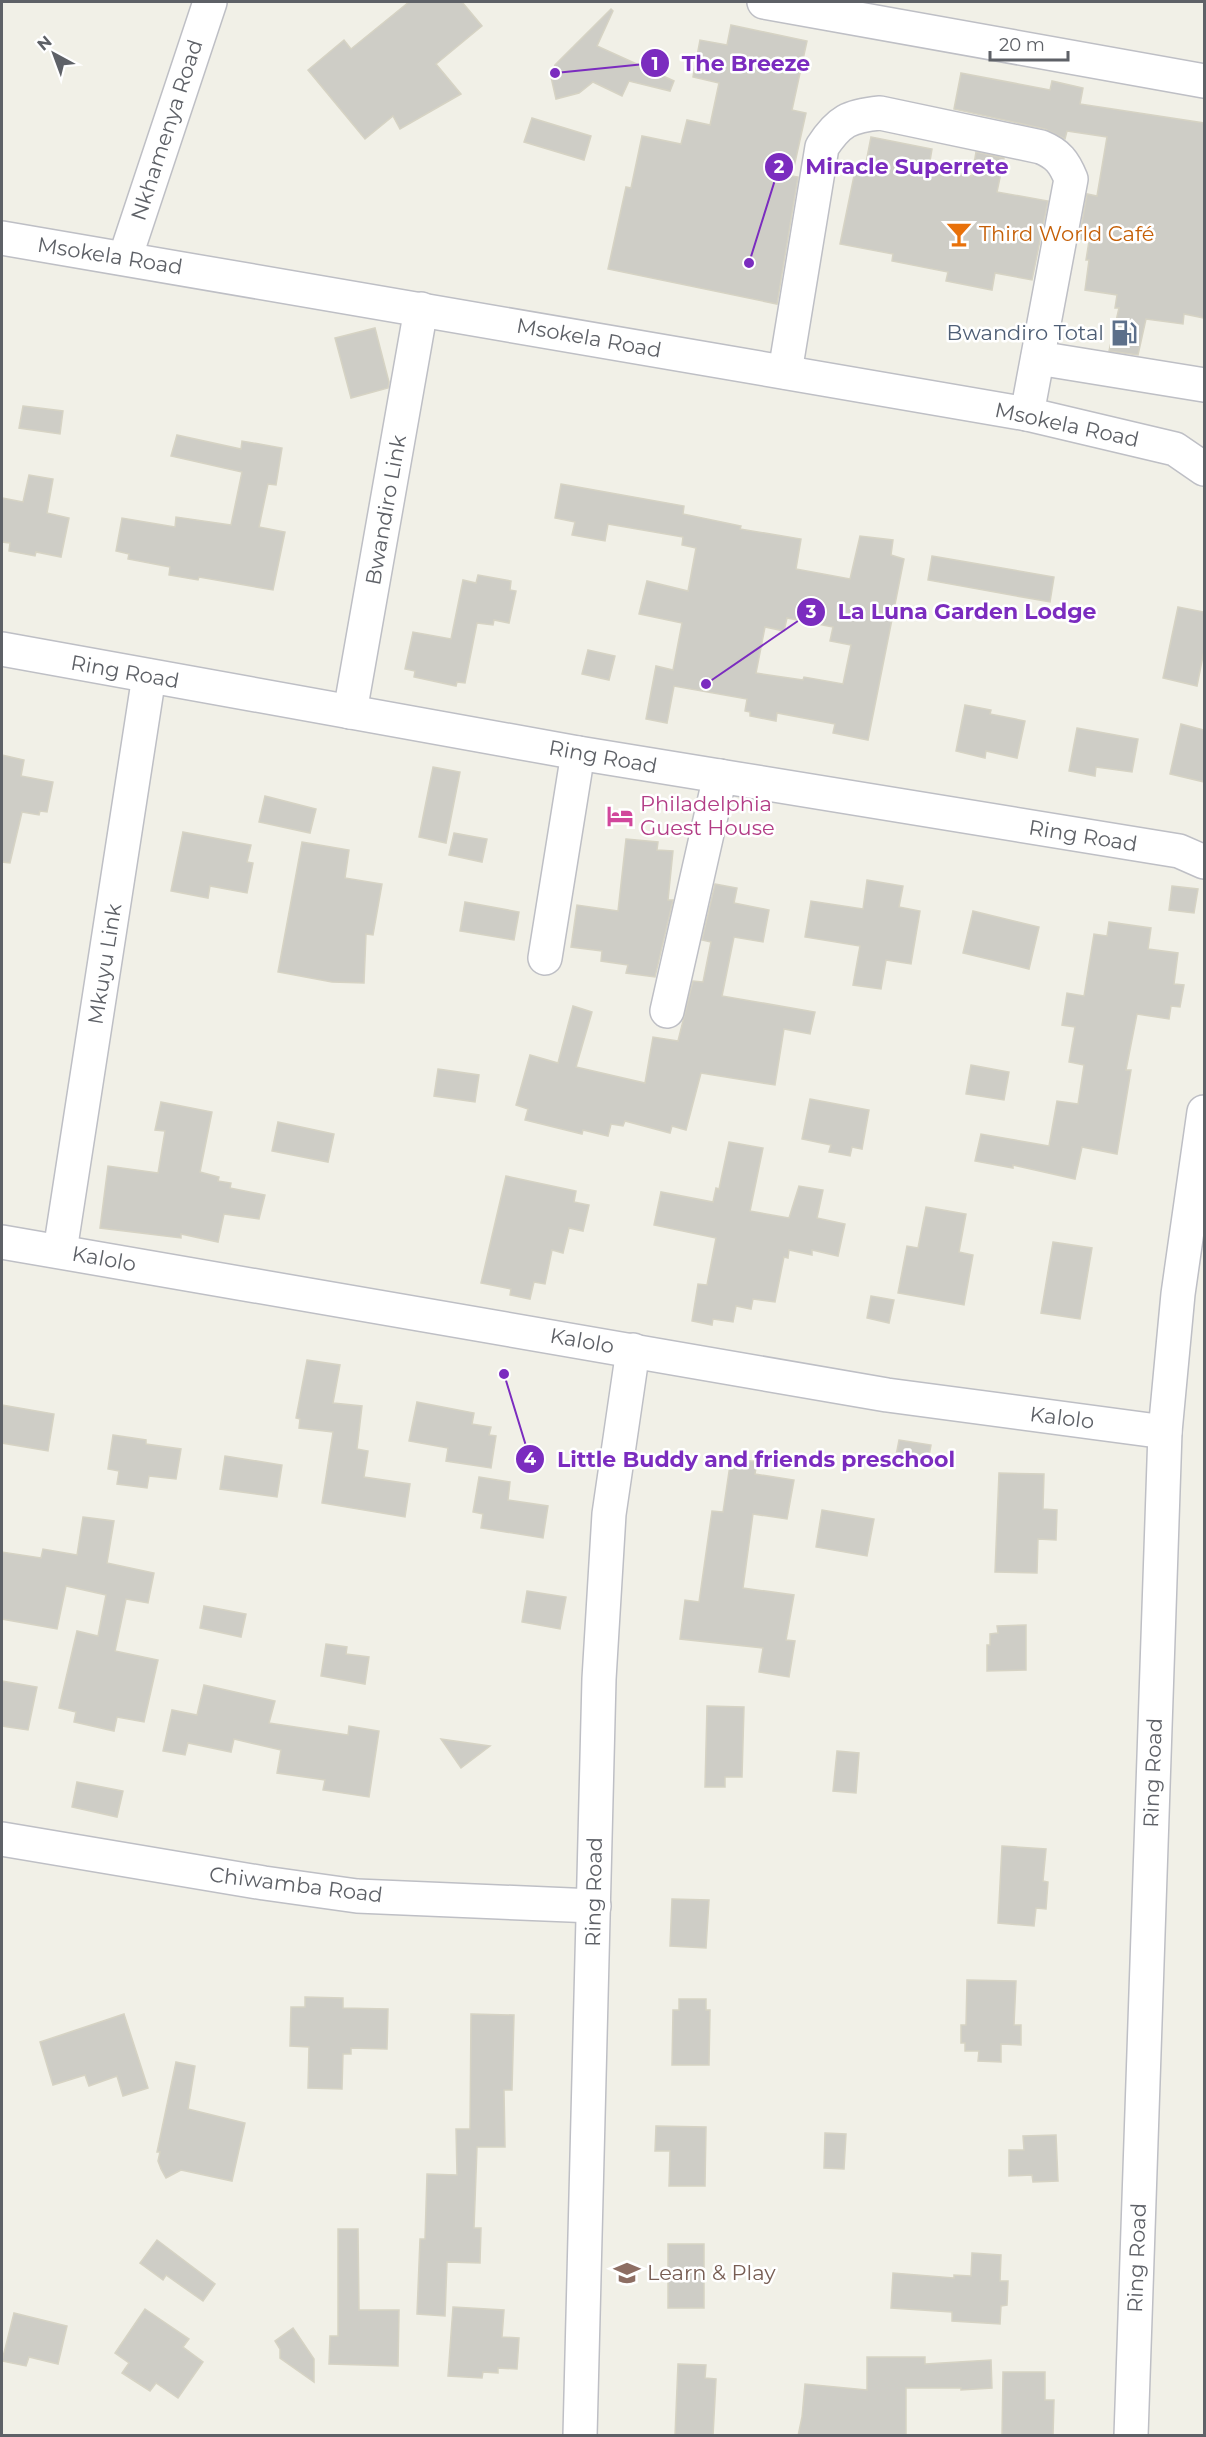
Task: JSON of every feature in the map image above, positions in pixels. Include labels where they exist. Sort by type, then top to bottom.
[{"type":"street","name":"Nkhamenya Road","points":[[125,258],[210,2]]},
{"type":"street","points":[[764,2],[1204,81]]},
{"type":"street","points":[[785,372],[822,147],[835,128],[855,115],[880,113],[1041,147],[1054,152],[1064,162],[1071,179],[1027,414]]},
{"type":"street","name":"Msokela Road","points":[[2,238],[1027,414],[1190,446],[1204,469]]},
{"type":"street","name":"Bwandiro Link","points":[[350,712],[421,309]]},
{"type":"street","points":[[1038,358],[1204,386]]},
{"type":"street","name":"Ring Road","points":[[2,649],[578,753],[1179,851],[1204,862]]},
{"type":"street","name":"Mkuyu Link","points":[[60,1251],[150,676]]},
{"type":"street","points":[[545,958],[578,753]]},
{"type":"street","points":[[667,1011],[720,776]]},
{"type":"street","name":"Ring Road","points":[[1131,2436],[1165,1432],[1178,1294],[1204,1112]]},
{"type":"street","name":"Kalolo","points":[[2,1242],[887,1395],[1165,1432]]},
{"type":"street","name":"Ring Road","points":[[580,2436],[599,1679],[609,1514],[633,1350]]},
{"type":"street","name":"Chiwamba Road","points":[[2,1839],[264,1883],[357,1896],[594,1906]]},
{"type":"building","points":[[409,2],[462,2],[482,26],[436,64],[461,94],[400,129],[393,116],[365,139],[308,70],[344,40],[351,49]]},
{"type":"building","points":[[611,9],[613,11],[597,46],[674,81],[670,91],[629,81],[622,96],[593,82],[579,93],[556,99],[551,77],[555,65]]},
{"type":"building","points":[[731,25],[807,41],[792,110],[806,113],[792,176],[798,177],[777,304],[608,269],[626,187],[631,188],[642,136],[681,144],[687,120],[710,125],[719,83],[693,77],[700,40],[727,45]]},
{"type":"building","points":[[961,73],[1050,90],[1052,81],[1083,88],[1080,104],[1204,123],[1204,318],[1184,314],[1183,324],[1146,319],[1138,355],[1109,351],[1119,308],[1115,308],[1117,295],[1085,290],[1089,241],[1079,239],[1087,194],[1097,196],[1107,137],[1067,131],[1065,139],[1045,129],[954,109]]},
{"type":"building","points":[[532,118],[591,136],[584,160],[524,142]]},
{"type":"building","points":[[871,137],[932,149],[929,167],[972,176],[976,152],[1004,158],[997,192],[1048,201],[1032,280],[995,273],[992,290],[946,281],[948,272],[892,261],[893,254],[840,244],[856,166],[865,168]]},
{"type":"building","points":[[375,328],[389,382],[388,388],[351,398],[335,338]]},
{"type":"building","points":[[23,406],[63,411],[60,434],[19,428]]},
{"type":"building","points":[[177,435],[241,449],[242,441],[282,448],[276,485],[268,484],[259,527],[285,532],[273,590],[199,577],[198,580],[169,575],[170,567],[128,559],[129,554],[116,551],[122,518],[175,527],[176,517],[231,525],[242,472],[171,456]]},
{"type":"building","points":[[29,475],[53,479],[47,513],[69,518],[61,557],[36,552],[35,556],[9,551],[10,543],[2,542],[2,498],[23,502]]},
{"type":"building","points":[[561,484],[684,506],[683,514],[741,526],[740,529],[801,539],[796,569],[850,579],[860,536],[893,540],[891,555],[904,559],[868,740],[833,733],[835,724],[777,713],[776,721],[750,716],[750,712],[745,711],[747,699],[674,686],[667,723],[646,719],[656,666],[673,670],[682,623],[639,614],[647,581],[688,591],[696,548],[682,545],[683,537],[608,524],[605,541],[572,535],[575,522],[555,518]],"holes":[[[787,618],[833,627],[830,641],[851,645],[843,684],[804,677],[803,680],[756,673],[765,627],[784,631]]]},
{"type":"building","points":[[932,556],[1054,577],[1050,602],[928,580]]},
{"type":"building","points":[[478,575],[511,581],[510,590],[516,591],[509,623],[494,620],[493,625],[477,623],[465,683],[457,682],[456,686],[414,677],[415,671],[405,669],[413,632],[451,639],[463,580],[476,583]]},
{"type":"building","points":[[1178,607],[1204,612],[1204,651],[1197,686],[1163,678]]},
{"type":"building","points":[[588,650],[615,656],[609,680],[582,674]]},
{"type":"building","points":[[965,705],[991,710],[990,714],[1025,721],[1017,758],[986,751],[985,758],[956,751]]},
{"type":"building","points":[[1181,724],[1204,730],[1204,782],[1170,774]]},
{"type":"building","points":[[1077,728],[1138,739],[1132,772],[1096,767],[1095,776],[1069,771]]},
{"type":"building","points":[[2,755],[24,760],[21,776],[53,782],[47,812],[40,811],[39,815],[22,812],[10,863],[2,862]]},
{"type":"building","points":[[433,767],[460,772],[446,843],[419,837]]},
{"type":"building","points":[[265,796],[316,809],[310,833],[259,822]]},
{"type":"building","points":[[183,832],[251,845],[247,862],[253,863],[247,893],[210,886],[208,898],[171,891]]},
{"type":"building","points":[[454,833],[487,839],[482,862],[449,855]]},
{"type":"building","points":[[626,839],[658,842],[657,850],[673,851],[668,900],[673,900],[655,977],[626,973],[628,965],[601,961],[602,951],[571,947],[577,905],[618,911]]},
{"type":"building","points":[[302,842],[349,850],[345,878],[382,884],[373,935],[366,934],[364,983],[332,982],[278,972]]},
{"type":"building","points":[[867,880],[903,886],[899,907],[920,911],[911,964],[886,960],[881,989],[853,985],[860,946],[805,937],[811,901],[863,909]]},
{"type":"building","points":[[715,884],[737,888],[734,903],[769,910],[763,942],[734,937],[722,996],[815,1012],[810,1034],[784,1029],[775,1085],[701,1073],[686,1130],[672,1126],[670,1133],[625,1121],[623,1126],[611,1124],[608,1136],[583,1130],[582,1134],[525,1120],[528,1109],[516,1105],[530,1055],[558,1063],[573,1006],[592,1012],[576,1067],[645,1083],[653,1037],[678,1041],[693,981],[703,982],[711,942],[702,940]]},
{"type":"building","points":[[1172,886],[1198,889],[1194,913],[1169,910]]},
{"type":"building","points":[[465,902],[519,912],[514,940],[460,931]]},
{"type":"building","points":[[973,911],[1039,927],[1029,969],[963,953]]},
{"type":"building","points":[[1109,922],[1151,928],[1148,949],[1178,953],[1174,984],[1184,985],[1180,1007],[1171,1006],[1169,1019],[1137,1014],[1126,1070],[1131,1070],[1117,1154],[1082,1147],[1075,1179],[1013,1165],[1013,1168],[975,1161],[981,1134],[1049,1146],[1057,1101],[1078,1104],[1084,1065],[1069,1062],[1075,1027],[1062,1025],[1067,993],[1084,996],[1094,934],[1107,936]]},
{"type":"building","points":[[971,1065],[1009,1072],[1004,1100],[966,1094]]},
{"type":"building","points":[[438,1069],[479,1075],[475,1102],[434,1096]]},
{"type":"building","points":[[810,1099],[869,1110],[862,1149],[852,1147],[850,1156],[829,1152],[831,1145],[802,1139]]},
{"type":"building","points":[[161,1102],[212,1112],[200,1172],[219,1177],[218,1181],[231,1183],[230,1188],[265,1195],[259,1219],[224,1214],[218,1242],[181,1234],[181,1238],[100,1228],[108,1166],[158,1173],[165,1131],[155,1130]]},
{"type":"building","points":[[278,1122],[334,1134],[328,1162],[272,1151]]},
{"type":"building","points":[[729,1142],[763,1148],[750,1211],[789,1218],[799,1186],[823,1190],[817,1218],[845,1224],[838,1256],[812,1250],[812,1255],[789,1250],[788,1258],[784,1257],[775,1302],[753,1299],[751,1309],[736,1306],[733,1322],[713,1319],[712,1325],[692,1321],[698,1284],[707,1285],[716,1238],[654,1225],[661,1192],[713,1202],[716,1188],[719,1189]]},
{"type":"building","points":[[506,1176],[576,1191],[574,1202],[589,1205],[583,1231],[569,1228],[563,1253],[552,1250],[545,1284],[534,1282],[530,1299],[510,1295],[511,1289],[481,1283]]},
{"type":"building","points":[[926,1207],[966,1214],[959,1252],[973,1255],[964,1305],[898,1293],[907,1246],[918,1248]]},
{"type":"building","points":[[1053,1242],[1092,1248],[1080,1319],[1041,1313]]},
{"type":"building","points":[[871,1296],[894,1300],[889,1323],[867,1318]]},
{"type":"building","points":[[307,1360],[340,1365],[333,1403],[362,1406],[357,1449],[368,1451],[364,1477],[410,1484],[405,1517],[322,1503],[333,1432],[299,1428],[300,1419],[296,1418]]},
{"type":"building","points":[[417,1402],[474,1413],[472,1424],[491,1427],[489,1435],[496,1436],[491,1468],[446,1461],[448,1448],[409,1441]]},
{"type":"building","points":[[2,1405],[54,1414],[48,1451],[2,1443]]},
{"type":"building","points":[[113,1435],[146,1440],[146,1444],[181,1449],[176,1479],[149,1476],[147,1488],[117,1484],[119,1471],[108,1469]]},
{"type":"building","points":[[899,1440],[931,1445],[927,1466],[895,1461]]},
{"type":"building","points":[[225,1456],[282,1465],[277,1497],[220,1489]]},
{"type":"building","points":[[731,1458],[757,1462],[755,1474],[794,1480],[787,1519],[753,1514],[743,1588],[794,1595],[786,1640],[795,1641],[789,1677],[759,1672],[763,1648],[680,1639],[685,1600],[699,1602],[712,1511],[723,1512]]},
{"type":"building","points":[[999,1473],[1044,1474],[1043,1509],[1057,1510],[1056,1540],[1038,1539],[1037,1573],[995,1572]]},
{"type":"building","points":[[479,1477],[510,1482],[508,1500],[548,1506],[543,1538],[481,1528],[483,1514],[473,1512]]},
{"type":"building","points":[[822,1510],[874,1519],[867,1556],[816,1547]]},
{"type":"building","points":[[83,1517],[114,1521],[107,1563],[154,1573],[148,1603],[126,1599],[115,1651],[158,1660],[144,1722],[117,1717],[114,1731],[74,1722],[76,1712],[59,1708],[77,1631],[98,1636],[106,1595],[66,1586],[57,1629],[2,1619],[2,1552],[41,1558],[43,1549],[77,1555]]},
{"type":"building","points":[[527,1591],[566,1597],[560,1629],[522,1622]]},
{"type":"building","points":[[204,1606],[246,1614],[241,1637],[200,1628]]},
{"type":"building","points":[[1026,1625],[1026,1670],[987,1671],[987,1645],[990,1645],[990,1634],[998,1633],[997,1626]]},
{"type":"building","points":[[326,1644],[347,1647],[346,1654],[369,1657],[365,1684],[321,1676]]},
{"type":"building","points":[[2,1681],[37,1687],[28,1730],[2,1726]]},
{"type":"building","points":[[204,1685],[275,1701],[269,1723],[348,1735],[349,1726],[379,1731],[369,1797],[323,1790],[325,1780],[277,1773],[281,1750],[234,1739],[231,1752],[188,1743],[185,1755],[163,1751],[172,1710],[197,1715]]},
{"type":"building","points":[[707,1706],[744,1707],[742,1777],[725,1777],[725,1787],[705,1787]]},
{"type":"building","points":[[441,1739],[490,1746],[461,1768]]},
{"type":"building","points":[[837,1751],[859,1753],[856,1793],[833,1791]]},
{"type":"building","points":[[77,1782],[123,1791],[117,1817],[72,1807]]},
{"type":"building","points":[[1002,1846],[1046,1849],[1043,1881],[1048,1882],[1046,1909],[1036,1908],[1034,1926],[998,1923]]},
{"type":"building","points":[[672,1899],[709,1900],[706,1948],[670,1946]]},
{"type":"building","points":[[967,1980],[1016,1981],[1014,2025],[1021,2025],[1021,2045],[1001,2044],[1001,2062],[978,2061],[979,2051],[965,2051],[965,2043],[961,2043],[961,2025],[966,2025]]},
{"type":"building","points":[[305,1997],[343,1998],[343,2008],[388,2009],[387,2049],[351,2048],[351,2054],[343,2054],[342,2089],[308,2088],[309,2047],[290,2046],[291,2007],[305,2007]]},
{"type":"building","points":[[679,1999],[706,1999],[706,2010],[710,2010],[709,2065],[672,2065],[673,2010],[679,2010]]},
{"type":"building","points":[[124,2014],[148,2088],[123,2096],[117,2076],[89,2086],[85,2075],[53,2085],[40,2042]]},
{"type":"building","points":[[471,2014],[514,2015],[512,2090],[504,2090],[505,2147],[477,2147],[474,2228],[481,2228],[480,2263],[447,2262],[445,2316],[417,2314],[420,2239],[425,2239],[427,2174],[457,2175],[456,2129],[470,2129]]},
{"type":"building","points":[[176,2062],[195,2066],[188,2109],[245,2123],[232,2181],[181,2170],[166,2178],[161,2169],[158,2161],[160,2152],[157,2152]]},
{"type":"building","points":[[656,2126],[706,2127],[705,2186],[669,2186],[670,2151],[655,2151]]},
{"type":"building","points":[[825,2133],[846,2134],[844,2169],[824,2168]]},
{"type":"building","points":[[1056,2135],[1058,2181],[1033,2182],[1032,2175],[1009,2176],[1009,2150],[1024,2150],[1023,2136]]},
{"type":"building","points":[[338,2229],[358,2229],[359,2310],[399,2310],[398,2366],[329,2364],[330,2336],[338,2336]]},
{"type":"building","points":[[157,2240],[215,2284],[203,2301],[166,2275],[163,2280],[140,2263]]},
{"type":"building","points":[[668,2244],[704,2244],[704,2308],[668,2308]]},
{"type":"building","points":[[972,2253],[1001,2255],[1000,2281],[1008,2281],[1007,2305],[1001,2306],[1000,2324],[952,2321],[952,2312],[891,2308],[893,2273],[954,2278],[954,2275],[971,2276]]},
{"type":"building","points":[[453,2307],[504,2310],[502,2337],[519,2338],[517,2369],[498,2368],[498,2373],[483,2372],[482,2378],[448,2376]]},
{"type":"building","points":[[145,2309],[189,2339],[183,2347],[203,2362],[178,2398],[156,2383],[150,2391],[122,2373],[129,2363],[115,2353]]},
{"type":"building","points":[[14,2313],[67,2326],[58,2364],[29,2357],[26,2366],[2,2361]]},
{"type":"building","points":[[293,2328],[314,2359],[314,2382],[280,2358],[280,2349],[275,2341]]},
{"type":"building","points":[[867,2357],[925,2357],[925,2364],[991,2360],[992,2388],[961,2390],[961,2388],[906,2388],[906,2436],[798,2436],[805,2384],[867,2390]]},
{"type":"building","points":[[678,2364],[706,2365],[705,2378],[716,2379],[713,2436],[675,2436]]},
{"type":"building","points":[[1003,2372],[1045,2372],[1045,2400],[1054,2400],[1053,2436],[1002,2436]]},
{"type":"place","name":"The Breeze","points":[[555,73]]},
{"type":"place","name":"Third World Café","points":[[959,234]]},
{"type":"place","name":"Miracle Superrete","points":[[749,263]]},
{"type":"place","name":"Bwandiro Total","points":[[1124,333]]},
{"type":"place","name":"La Luna Garden Lodge","points":[[706,684]]},
{"type":"place","name":"Philadelphia Guest House","points":[[620,816]]},
{"type":"place","name":"Little Buddy and friends preschool","points":[[504,1374]]},
{"type":"place","name":"Learn & Play","points":[[627,2273]]}]
